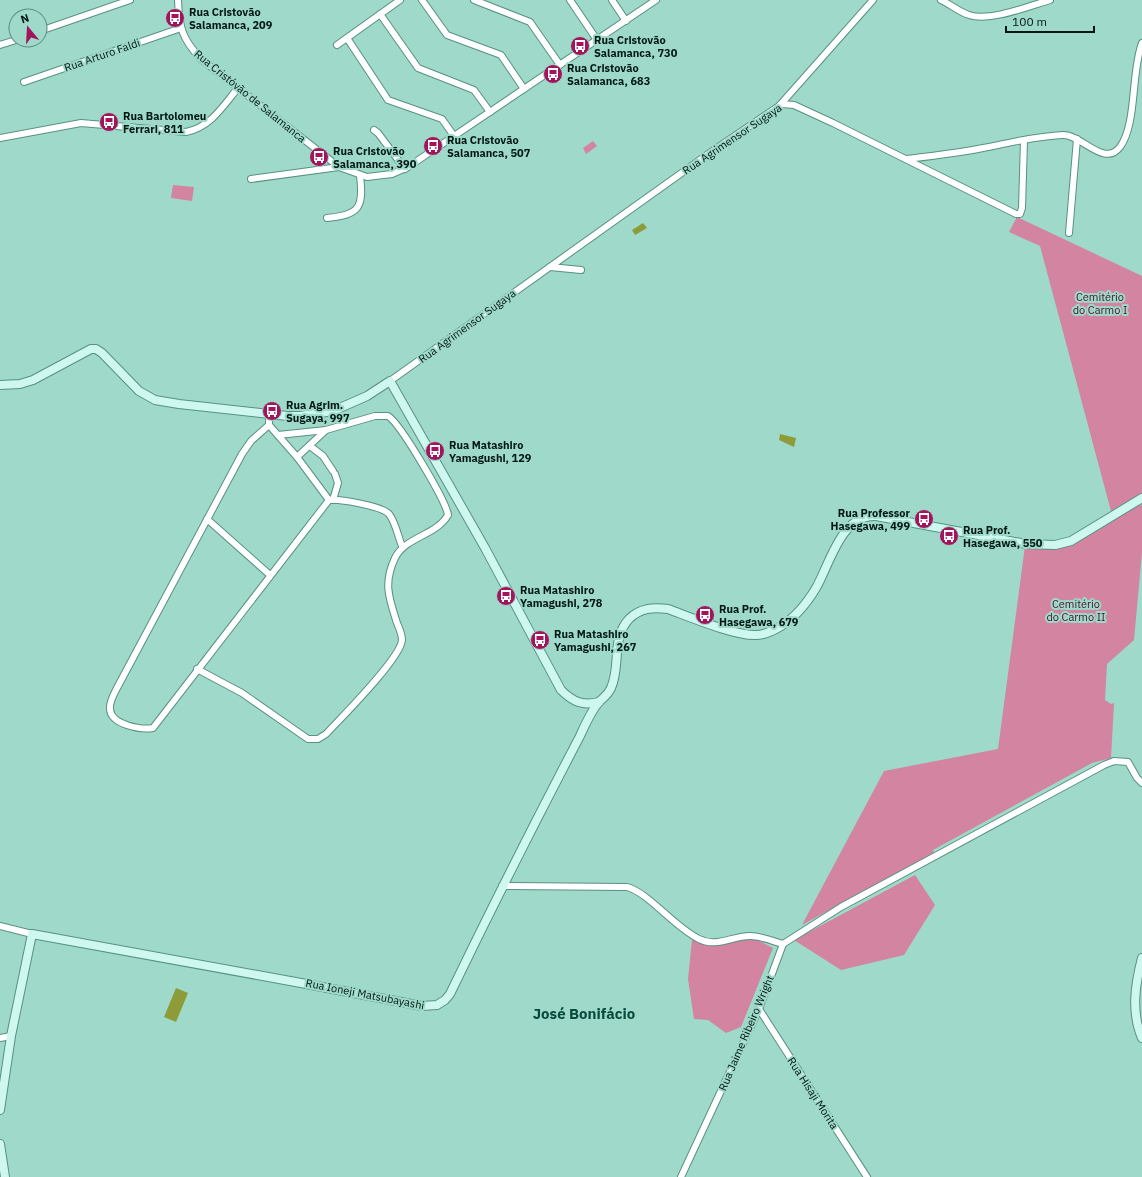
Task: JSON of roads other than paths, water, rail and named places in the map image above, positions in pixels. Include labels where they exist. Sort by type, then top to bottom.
[{"type":"main road","name":"Rua Agrimensor Sugaya","points":[[0,386],[20,384],[33,380],[86,350],[96,349],[102,353],[138,391],[155,400],[269,419],[334,411],[367,396],[390,381]]},
{"type":"main road","points":[[390,381],[485,548],[562,690],[569,698],[580,703],[588,704],[599,702]]},
{"type":"main road","name":"Rua Ioneji Matsubayashi","points":[[32,934],[429,1007],[441,1003],[450,994],[502,886],[580,735],[599,702],[607,695],[614,682],[621,631],[629,619],[638,612],[652,608],[668,609],[747,635],[767,633],[787,622],[799,612],[816,587],[839,541],[851,526],[860,518],[876,516],[1026,544],[1055,545],[1071,541],[1142,498]]},
{"type":"main road","points":[[0,1110],[11,1036],[32,934]]},
{"type":"main road","points":[[1142,958],[1137,976],[1135,1000],[1138,1028],[1142,1038]]},
{"type":"main road","points":[[0,1144],[5,1177]]},
{"type":"street","points":[[48,28],[130,0]]},
{"type":"street","name":"Rua Cristóvão de Salamanca","points":[[178,0],[181,28],[193,50],[238,88],[339,167],[360,176],[381,177],[404,169],[656,0]]},
{"type":"street","points":[[337,45],[400,0]]},
{"type":"street","points":[[422,0],[447,35],[501,55],[524,89]]},
{"type":"street","points":[[474,0],[478,3],[530,22],[560,65]]},
{"type":"street","points":[[570,0],[597,40]]},
{"type":"street","points":[[612,0],[626,21]]},
{"type":"street","points":[[779,105],[873,0]]},
{"type":"street","points":[[941,0],[968,15],[983,17],[1015,11],[1050,0]]},
{"type":"street","points":[[380,14],[418,68],[474,90],[490,112]]},
{"type":"street","name":"Rua Arturo Faldi","points":[[24,82],[181,28]]},
{"type":"street","points":[[347,38],[388,100],[442,119],[454,136]]},
{"type":"street","points":[[907,159],[1066,134],[1100,152],[1112,153],[1121,145],[1130,117],[1137,56],[1142,43]]},
{"type":"street","points":[[0,138],[81,123],[186,132],[196,130],[210,122],[238,88]]},
{"type":"street","name":"Rua Agrimensor Sugaya","points":[[390,381],[779,105],[784,103],[794,105],[907,159],[1009,212],[1018,214],[1022,211],[1023,202],[1024,140]]},
{"type":"street","points":[[374,130],[381,137],[404,169]]},
{"type":"street","points":[[1069,233],[1076,139]]},
{"type":"street","points":[[251,179],[339,167]]},
{"type":"street","points":[[327,218],[344,216],[358,209],[362,188],[360,176]]},
{"type":"street","points":[[550,267],[581,270]]},
{"type":"street","points":[[197,669],[242,693],[308,739],[318,739],[326,734],[385,669],[401,646],[400,632],[388,596],[387,584],[395,558],[402,546],[441,524],[448,516],[446,507],[393,419],[383,415],[326,430],[278,435]]},
{"type":"street","points":[[310,446],[323,456],[334,472],[338,483],[331,500],[270,575],[153,728],[144,729],[129,726],[114,717],[110,710],[110,702],[117,688],[246,447],[269,419],[278,435],[331,500],[384,511],[392,520],[402,546]]},
{"type":"street","points":[[297,457],[326,430]]},
{"type":"street","points":[[207,519],[270,575]]},
{"type":"street","points":[[502,886],[627,887],[638,892],[679,928],[699,939],[714,942],[752,936],[783,944],[841,908],[1104,765],[1114,761],[1128,762],[1137,778],[1142,783]]},
{"type":"street","name":"Rua Ioneji Matsubayashi","points":[[0,926],[32,934]]},
{"type":"street","name":"Rua Jaime Ribeiro Wright","points":[[681,1177],[759,1008],[783,944]]},
{"type":"street","name":"Rua Hisaji Morita","points":[[759,1008],[867,1177]]},
{"type":"street","points":[[0,1038],[11,1036]]},
{"type":"place","name":"Rua Cristovão Salamanca, 209","points":[[175,18]]},
{"type":"place","name":"Rua Cristovão Salamanca, 730","points":[[580,46]]},
{"type":"place","name":"Rua Cristovão Salamanca, 683","points":[[553,74]]},
{"type":"place","name":"Rua Bartolomeu Ferrari, 811","points":[[109,122]]},
{"type":"place","name":"Rua Cristovão Salamanca, 507","points":[[433,146]]},
{"type":"place","name":"Rua Cristovão Salamanca, 390","points":[[319,157]]},
{"type":"place","name":"Rua Agrim. Sugaya, 997","points":[[272,411]]},
{"type":"place","name":"Rua Matashiro Yamagushi, 129","points":[[435,451]]},
{"type":"place","name":"Rua Professor Hasegawa, 499","points":[[924,519]]},
{"type":"place","name":"Rua Prof. Hasegawa, 550","points":[[949,536]]},
{"type":"place","name":"Rua Matashiro Yamagushi, 278","points":[[506,596]]},
{"type":"place","name":"Rua Prof. Hasegawa, 679","points":[[705,615]]},
{"type":"place","name":"Rua Matashiro Yamagushi, 267","points":[[540,640]]},
{"type":"district","name":"José Bonifácio","points":[[584,1014]]},
{"type":"park label","name":"Cemitério do Carmo I","points":[[1100,303]]},
{"type":"park label","name":"Cemitério do Carmo II","points":[[1076,610]]}]
